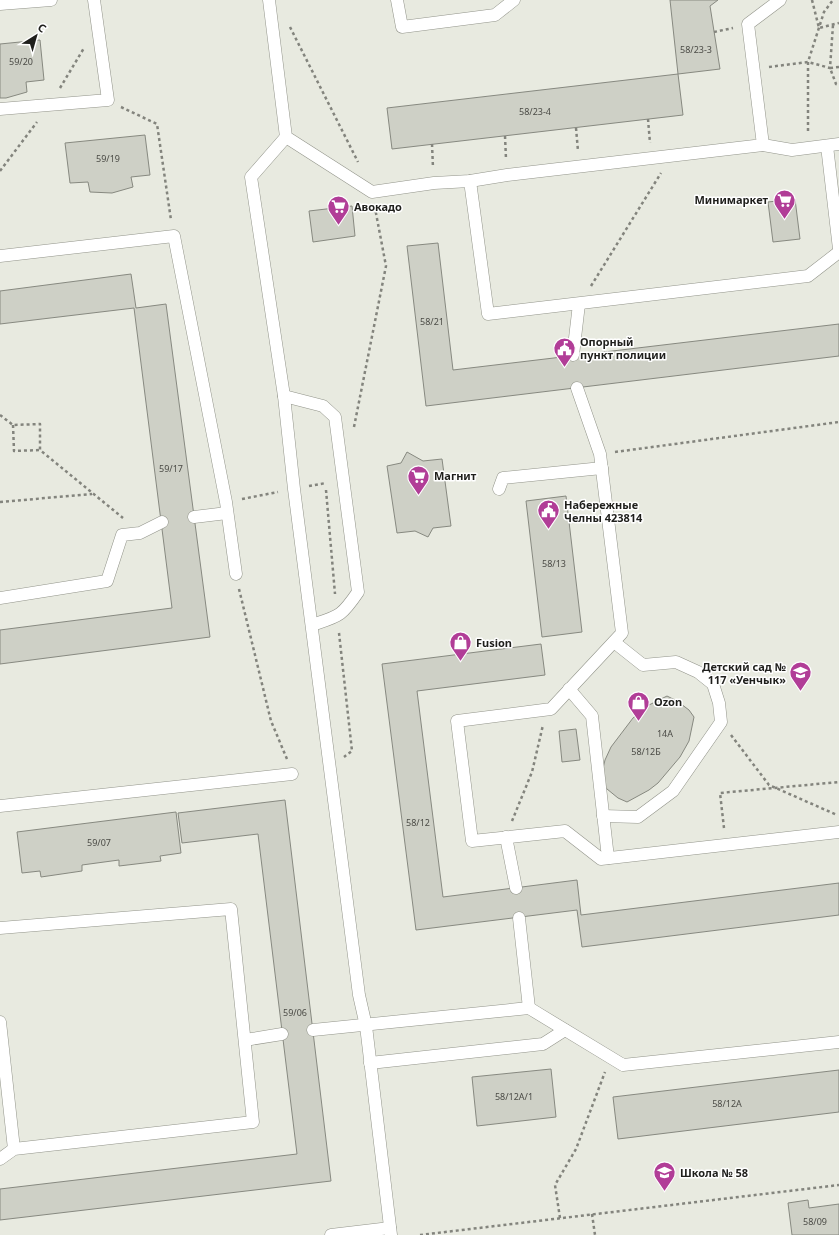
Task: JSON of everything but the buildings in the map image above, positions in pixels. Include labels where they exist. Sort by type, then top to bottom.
[{"type":"lane","points":[[0,4],[51,0]]},
{"type":"lane","points":[[0,109],[108,100],[94,0]]},
{"type":"lane","points":[[270,0],[286,137],[252,177],[284,396],[294,489],[329,768],[359,996],[366,1026],[390,1232],[331,1235]]},
{"type":"lane","points":[[397,0],[402,27],[495,14],[514,0]]},
{"type":"lane","points":[[763,145],[748,24],[780,0]]},
{"type":"lane","points":[[286,137],[372,192],[434,183],[470,181],[579,166],[763,145],[792,150],[833,145],[839,250],[808,276],[488,314],[470,181]]},
{"type":"lane","points":[[0,256],[174,236],[226,507],[236,574]]},
{"type":"lane","points":[[573,355],[579,304]]},
{"type":"lane","points":[[577,388],[600,454],[622,633],[551,709],[457,720],[472,841],[565,831],[601,859],[839,832]]},
{"type":"lane","points":[[284,396],[323,406],[335,417],[358,592],[347,609],[338,617],[312,624]]},
{"type":"lane","points":[[499,489],[503,478],[602,468]]},
{"type":"lane","points":[[194,517],[226,507]]},
{"type":"lane","points":[[0,598],[107,581],[122,535],[140,533],[162,522]]},
{"type":"lane","points":[[603,816],[638,817],[673,791],[721,722],[719,703],[713,684],[698,672],[676,662],[643,665],[614,642]]},
{"type":"lane","points":[[569,689],[592,716],[608,858]]},
{"type":"lane","points":[[0,806],[292,774]]},
{"type":"lane","points":[[506,837],[516,888]]},
{"type":"lane","points":[[0,928],[231,909],[253,1122],[14,1149],[0,1159]]},
{"type":"lane","points":[[519,918],[530,1008]]},
{"type":"lane","points":[[313,1030],[366,1026],[530,1008],[623,1066],[839,1042]]},
{"type":"lane","points":[[0,1022],[14,1149]]},
{"type":"lane","points":[[370,1063],[543,1044],[565,1030]]},
{"type":"lane","points":[[244,1040],[282,1034]]},
{"type":"path","points":[[812,0],[819,28]]},
{"type":"path","points":[[808,148],[808,62],[824,12],[833,0]]},
{"type":"path","points":[[287,21],[358,164]]},
{"type":"path","points":[[819,28],[839,23]]},
{"type":"path","points":[[833,25],[830,68],[836,84],[839,85]]},
{"type":"path","points":[[754,70],[808,62],[830,68],[839,67]]},
{"type":"path","points":[[108,100],[157,124],[174,236]]},
{"type":"path","points":[[648,119],[650,158]]},
{"type":"path","points":[[576,128],[579,166]]},
{"type":"path","points":[[505,136],[507,175]]},
{"type":"path","points":[[432,144],[434,183]]},
{"type":"path","points":[[579,304],[672,156]]},
{"type":"path","points":[[352,435],[386,266],[372,192]]},
{"type":"path","points":[[0,415],[13,425],[40,424],[40,450]]},
{"type":"path","points":[[600,454],[839,422]]},
{"type":"path","points":[[13,425],[14,451],[40,450],[140,533]]},
{"type":"path","points":[[226,507],[294,489],[343,481]]},
{"type":"path","points":[[326,483],[352,751],[329,768]]},
{"type":"path","points":[[0,502],[92,494]]},
{"type":"path","points":[[236,574],[271,722],[292,774]]},
{"type":"path","points":[[506,837],[532,772],[547,709]]},
{"type":"path","points":[[721,722],[769,785],[839,816]]},
{"type":"path","points":[[725,845],[720,793],[839,782]]},
{"type":"path","points":[[560,1218],[555,1185],[576,1149],[610,1058]]},
{"type":"path","points":[[420,1235],[839,1185]]},
{"type":"path","points":[[592,1214],[595,1235]]},
{"type":"place","name":"Минимаркет","points":[[784,220]]},
{"type":"place","name":"Авокадо","points":[[338,226]]},
{"type":"place","name":"Опорный пункт полиции","points":[[564,368]]},
{"type":"place","name":"Магнит","points":[[419,496]]},
{"type":"place","name":"Набережные Челны 423814","points":[[548,530]]},
{"type":"place","name":"Fusion","points":[[460,662]]},
{"type":"place","name":"Детский сад № 117 «Уенчык»","points":[[801,692]]},
{"type":"place","name":"Ozon","points":[[639,722]]},
{"type":"place","name":"Школа № 58","points":[[665,1192]]}]
